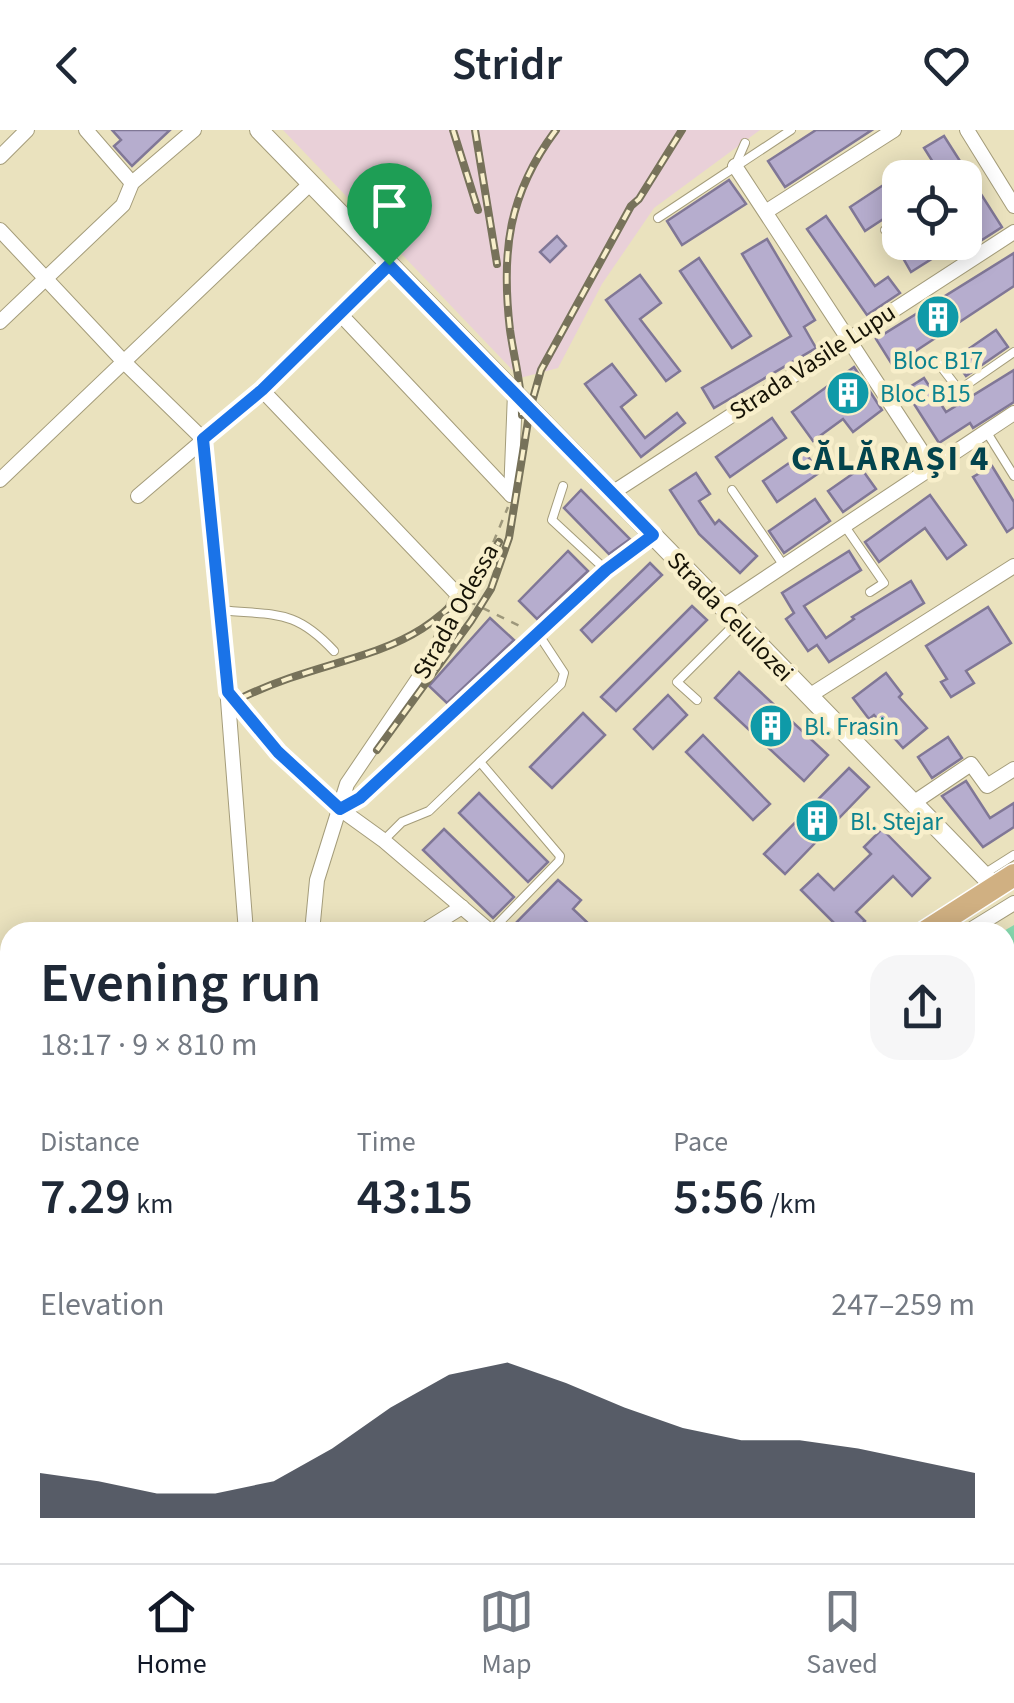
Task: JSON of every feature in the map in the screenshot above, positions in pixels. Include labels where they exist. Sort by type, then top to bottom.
[{"type":"main road","points":[[939,922],[997,879]]},
{"type":"street","points":[[0,157],[27,130]]},
{"type":"street","points":[[86,130],[132,183]]},
{"type":"street","points":[[0,322],[123,206],[132,183],[194,130]]},
{"type":"street","points":[[768,211],[894,130]]},
{"type":"street","points":[[967,130],[1014,206]]},
{"type":"street","name":"Strada Celulozei","points":[[263,132],[913,803],[997,879]]},
{"type":"street","points":[[735,166],[932,467]]},
{"type":"street","points":[[0,480],[311,183]]},
{"type":"street","points":[[0,230],[124,362],[203,439],[221,610],[245,922]]},
{"type":"street","name":"Strada Vasile Lupu","points":[[612,494],[1014,232]]},
{"type":"street","points":[[138,496],[262,390],[389,265]]},
{"type":"street","points":[[341,315],[511,495]]},
{"type":"street","points":[[262,390],[458,596]]},
{"type":"street","points":[[511,495],[515,393]]},
{"type":"street","points":[[722,607],[1014,413]]},
{"type":"street","name":"Strada Odessa","points":[[340,809],[360,798],[606,570],[653,535]]},
{"type":"street","points":[[809,696],[1014,566]]},
{"type":"street","name":"Strada Odessa","points":[[313,922],[318,880],[355,768],[435,654],[458,596]]},
{"type":"street","points":[[228,692],[278,752],[340,809],[383,840],[479,922]]},
{"type":"street","points":[[913,803],[971,764],[987,786],[1014,768]]},
{"type":"street","points":[[983,922],[1014,903]]},
{"type":"street","points":[[438,922],[462,907]]},
{"type":"lane","points":[[658,218],[791,130]]},
{"type":"lane","points":[[735,166],[745,143]]},
{"type":"lane","points":[[936,360],[959,390],[1014,352]]},
{"type":"lane","points":[[986,431],[1014,476]]},
{"type":"lane","points":[[564,486],[552,520],[606,570]]},
{"type":"lane","points":[[732,490],[784,566]]},
{"type":"lane","points":[[844,526],[884,583],[870,592]]},
{"type":"lane","points":[[221,610],[297,620],[307,624],[334,651]]},
{"type":"lane","points":[[697,700],[677,682],[737,622]]},
{"type":"lane","points":[[383,840],[402,822],[430,811],[561,684],[564,673],[539,634]]},
{"type":"lane","points":[[480,762],[560,856],[500,922]]},
{"type":"lane","points":[[997,879],[1014,856]]},
{"type":"path","name":"Strada Odessa","points":[[458,596],[493,542],[511,495]]},
{"type":"path","points":[[458,596],[539,634]]},
{"type":"shaded area","points":[[283,130],[760,130],[654,208],[602,284],[558,368],[520,378]]},
{"type":"building","points":[[112,130],[170,130],[132,166],[114,146],[121,140]]},
{"type":"building","points":[[816,130],[872,130],[785,187],[768,161]]},
{"type":"building","points":[[944,136],[959,160],[932,160],[924,148]]},
{"type":"building","points":[[729,180],[746,204],[682,245],[667,221]]},
{"type":"building","points":[[882,186],[882,220],[865,231],[850,207]]},
{"type":"building","points":[[982,196],[1002,227],[982,240]]},
{"type":"building","points":[[826,216],[875,286],[888,277],[900,293],[867,315],[807,229]]},
{"type":"building","points":[[557,236],[566,246],[550,262],[540,252]]},
{"type":"building","points":[[767,239],[815,320],[804,327],[816,348],[714,408],[702,388],[791,336],[742,254]]},
{"type":"building","name":"Bloc B17","points":[[1014,253],[1014,286],[893,366],[876,339]]},
{"type":"building","points":[[699,258],[751,336],[732,348],[680,271]]},
{"type":"building","points":[[904,260],[930,260],[911,272]]},
{"type":"building","points":[[640,275],[661,303],[640,319],[680,371],[666,381],[606,300]]},
{"type":"building","points":[[996,330],[1008,347],[966,376],[954,359]]},
{"type":"building","points":[[612,364],[636,395],[621,407],[645,438],[677,413],[685,423],[641,457],[585,384]]},
{"type":"building","name":"Bloc B15","points":[[854,367],[882,410],[853,432],[843,419],[813,441],[792,412]]},
{"type":"building","points":[[1014,370],[1014,402],[973,428],[970,423],[939,443],[905,390],[924,378],[946,412]]},
{"type":"building","points":[[772,418],[786,438],[730,477],[716,457]]},
{"type":"building","points":[[805,452],[819,473],[777,502],[763,481]]},
{"type":"building","points":[[992,466],[1014,502],[1014,527],[1007,532],[973,477]]},
{"type":"building","points":[[861,468],[876,489],[843,512],[828,491]]},
{"type":"building","points":[[696,473],[710,494],[699,501],[715,524],[719,520],[757,556],[740,573],[699,534],[670,490]]},
{"type":"building","points":[[581,490],[630,539],[609,554],[564,508]]},
{"type":"building","points":[[930,495],[966,545],[947,559],[925,528],[879,562],[865,542]]},
{"type":"building","points":[[815,499],[830,521],[784,553],[769,531]]},
{"type":"building","points":[[568,551],[588,571],[537,619],[519,601]]},
{"type":"building","points":[[849,551],[861,570],[804,606],[826,638],[911,581],[924,603],[829,662],[817,645],[808,651],[786,619],[794,613],[782,593]]},
{"type":"building","points":[[650,563],[662,575],[592,642],[581,630]]},
{"type":"building","points":[[692,606],[707,620],[616,711],[601,697]]},
{"type":"building","points":[[988,607],[1011,643],[966,671],[974,683],[951,697],[941,682],[947,679],[926,646]]},
{"type":"building","points":[[490,618],[514,640],[447,703],[429,686]]},
{"type":"building","name":"Bl. Frasin","points":[[739,672],[828,755],[804,781],[715,698]]},
{"type":"building","points":[[886,673],[902,694],[899,697],[927,728],[903,748],[874,715],[869,719],[853,698]]},
{"type":"building","points":[[668,695],[687,715],[653,749],[634,729]]},
{"type":"building","points":[[583,713],[605,735],[552,788],[530,767]]},
{"type":"building","points":[[703,735],[770,804],[753,820],[686,752]]},
{"type":"building","points":[[948,737],[962,758],[932,778],[918,757]]},
{"type":"building","name":"Bl. Stejar","points":[[849,768],[869,787],[785,874],[764,854]]},
{"type":"building","points":[[966,781],[990,818],[1014,803],[1014,827],[983,847],[942,796]]},
{"type":"building","points":[[479,793],[548,862],[528,882],[459,813]]},
{"type":"building","points":[[444,829],[514,897],[493,918],[423,850]]},
{"type":"building","points":[[882,829],[930,878],[912,896],[893,876],[856,912],[864,922],[833,922],[801,890],[818,874],[834,890],[871,854],[864,847]]},
{"type":"building","points":[[558,880],[581,900],[573,909],[587,922],[517,922]]},
{"type":"railway","points":[[453,130],[478,210]]},
{"type":"railway","points":[[475,130],[497,264]]},
{"type":"railway","points":[[522,415],[507,302],[508,249],[527,177],[556,130]]},
{"type":"railway","points":[[377,750],[491,589],[509,538],[530,409],[541,370],[631,206],[682,130]]},
{"type":"railway","points":[[241,698],[385,647],[416,632],[445,612],[472,582],[499,542]]},
{"type":"place","name":"Bloc B17","points":[[938,317]]},
{"type":"place","name":"Bloc B15","points":[[848,393]]},
{"type":"place","name":"Bl. Frasin","points":[[771,726]]},
{"type":"place","name":"Bl. Stejar","points":[[817,821]]},
{"type":"district","name":"CĂLĂRAȘI 4","points":[[891,458]]},
{"type":"route","points":[[389,265],[653,535],[606,570],[360,798],[340,809],[278,752],[228,692],[203,439],[262,390],[389,265]]}]
